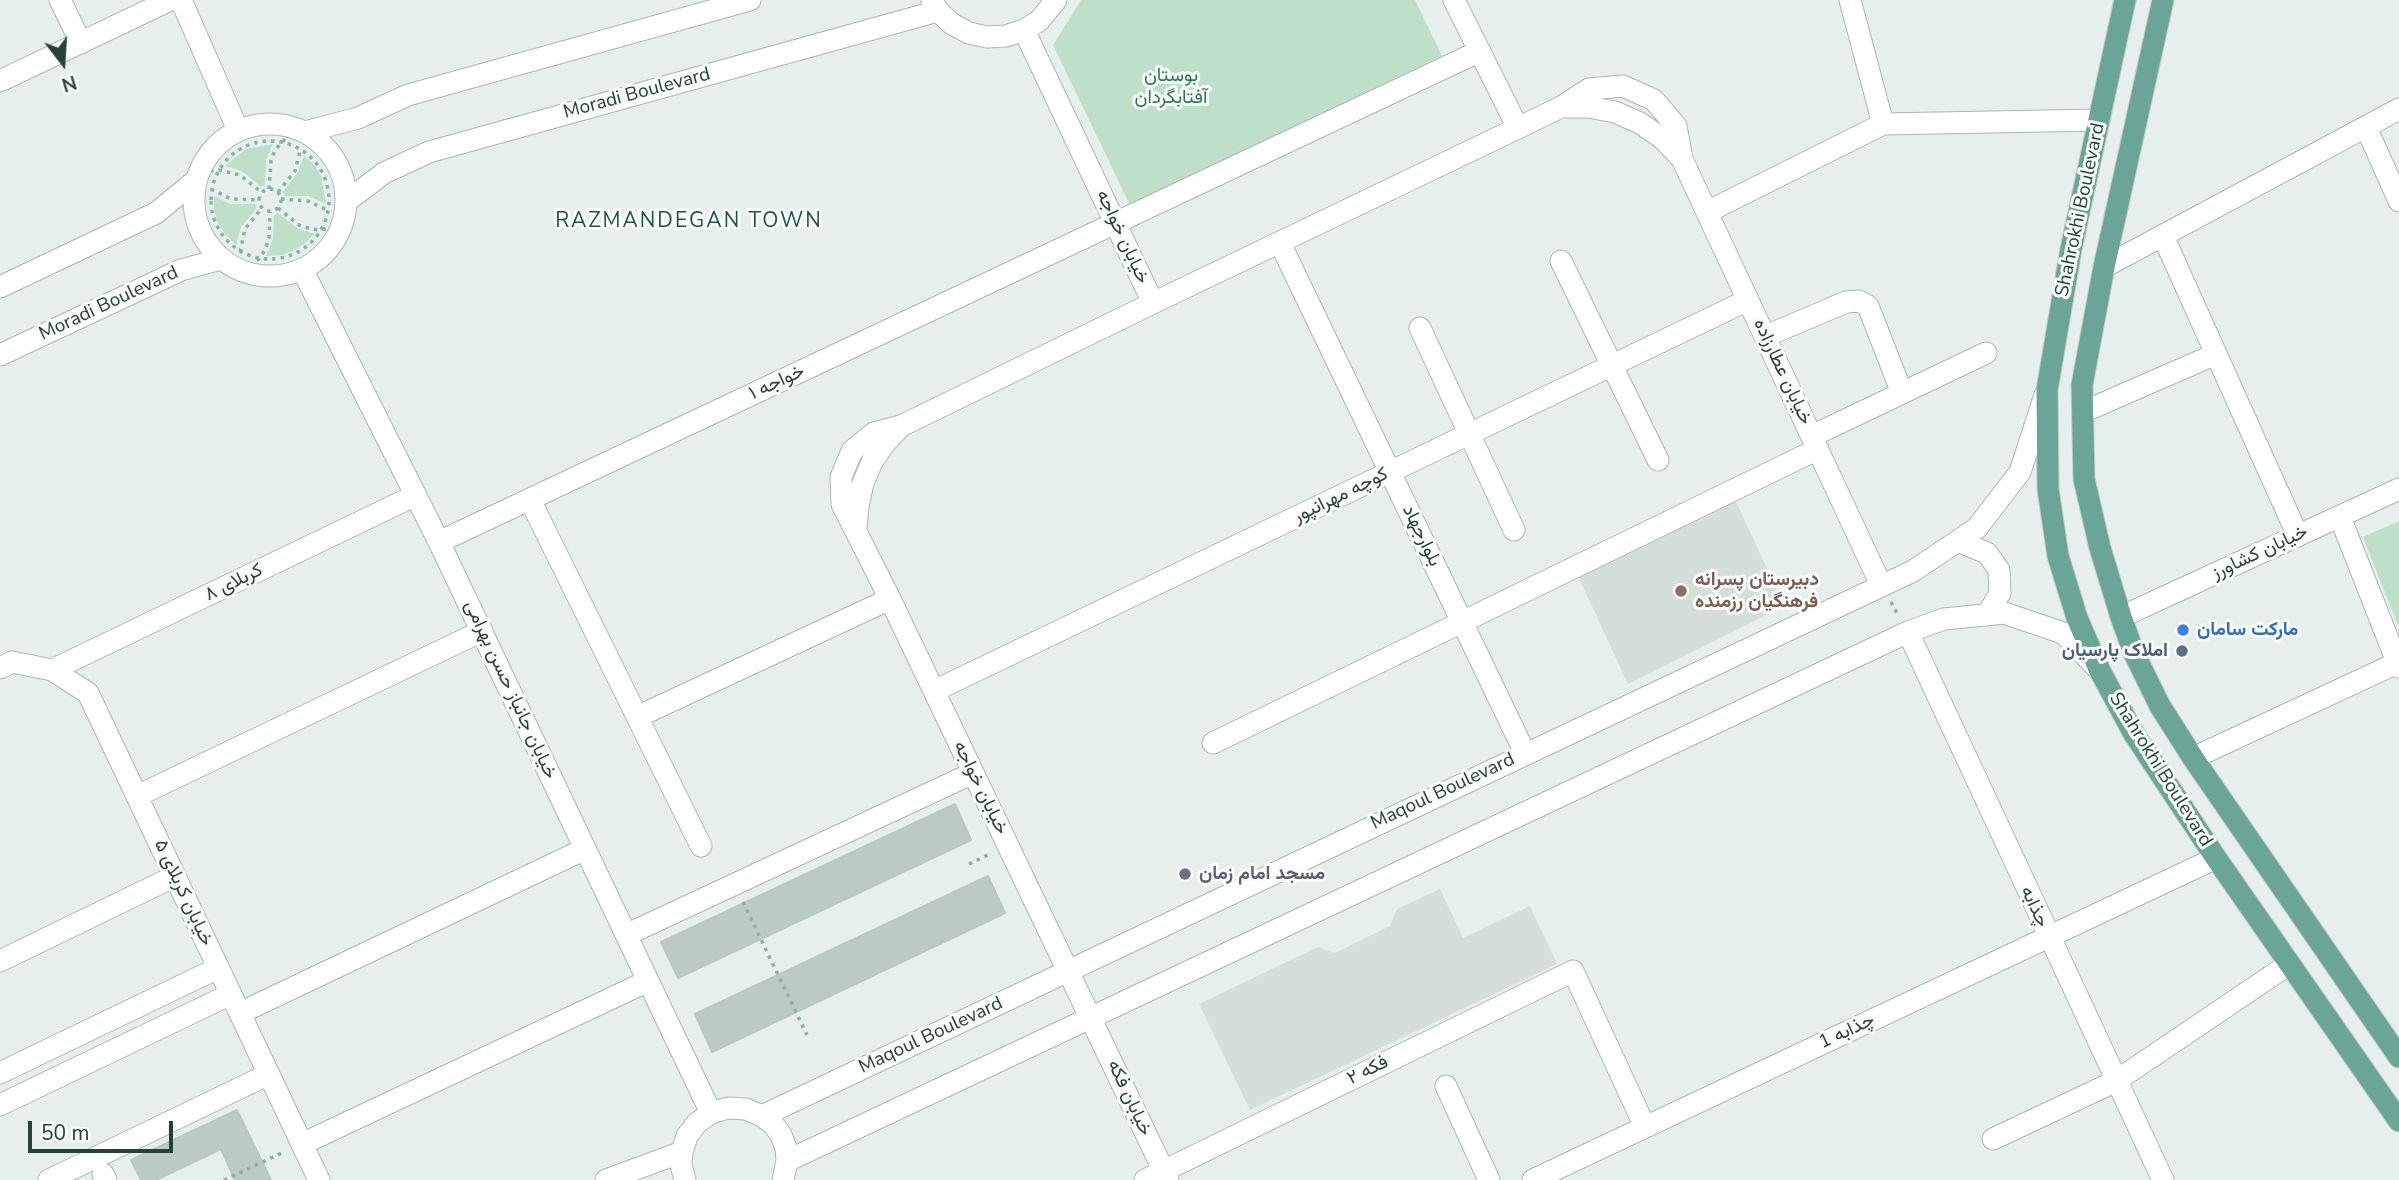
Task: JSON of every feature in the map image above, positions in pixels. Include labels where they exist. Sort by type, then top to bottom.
[{"type":"main road","name":"Shahrokhi Boulevard","points":[[2125,0],[2071,249],[2047,390],[2048,489],[2058,556],[2077,618],[2100,671],[2164,783],[2399,1121]]},
{"type":"main road","name":"Shahrokhi Boulevard","points":[[2162,0],[2104,267],[2082,385],[2084,479],[2100,548],[2121,617],[2134,653],[2160,706],[2399,1057]]},
{"type":"street","points":[[60,0],[81,43]]},
{"type":"street","points":[[181,0],[238,130]]},
{"type":"street","points":[[295,138],[358,118],[408,95],[750,0]]},
{"type":"street","points":[[935,6],[960,28],[987,37],[1006,36],[1024,30],[1039,21],[1056,0]]},
{"type":"street","points":[[1850,0],[1884,124]]},
{"type":"street","points":[[0,81],[157,3]]},
{"type":"street","points":[[1462,3],[1480,51],[1518,128]]},
{"type":"street","name":"Moradi Boulevard","points":[[334,217],[384,173],[429,152],[935,6]]},
{"type":"street","name":"خیابان خواجه","points":[[1024,30],[1153,303],[901,426],[874,433],[852,451],[841,477],[842,505],[890,599],[1090,1017]]},
{"type":"street","name":"خواجه ۱","points":[[439,542],[1480,51]]},
{"type":"street","name":"خیابان عطارزاده","points":[[1153,303],[1561,107],[1589,89],[1623,86],[1654,100],[1675,126],[1682,159],[1881,585]]},
{"type":"street","points":[[2104,267],[2399,110]]},
{"type":"street","points":[[1707,212],[1884,124],[2099,120]]},
{"type":"street","points":[[271,123],[295,138],[319,141],[331,153],[345,184],[334,217],[329,249],[302,269],[268,277],[241,260],[209,247],[194,216],[206,179],[211,151],[223,139],[238,130],[271,123]]},
{"type":"street","points":[[2366,127],[2399,201]]},
{"type":"street","points":[[0,286],[156,213],[206,179]]},
{"type":"street","points":[[2163,236],[2298,536]]},
{"type":"street","name":"بلوارجهاد","points":[[1280,243],[1525,753]]},
{"type":"street","name":"Moradi Boulevard","points":[[0,355],[181,270],[241,260]]},
{"type":"street","points":[[1561,261],[1658,460]]},
{"type":"street","name":"خیابان جانباز حسن بهرامی","points":[[302,269],[439,542],[711,1113]]},
{"type":"street","name":"کوچه مهرانپور","points":[[934,691],[1748,300]]},
{"type":"street","points":[[1766,336],[1846,302],[1859,301],[1868,306],[1902,393]]},
{"type":"street","points":[[1420,328],[1514,530]]},
{"type":"street","points":[[1213,743],[1462,622],[1815,442],[1902,393],[1986,353]]},
{"type":"street","points":[[2083,412],[2216,354]]},
{"type":"street","name":"Maqoul Boulevard","points":[[762,1116],[1913,571],[1977,528],[2020,472],[2047,390]]},
{"type":"street","name":"خیابان کشاورز","points":[[2121,617],[2399,489]]},
{"type":"street","name":"کربلای ۸","points":[[51,670],[416,495]]},
{"type":"street","points":[[530,500],[701,846]]},
{"type":"street","points":[[2193,758],[2398,665],[2340,517]]},
{"type":"street","points":[[1958,541],[1987,553],[1999,570],[2000,593],[1987,615]]},
{"type":"street","points":[[637,717],[890,599]]},
{"type":"street","points":[[685,1180],[681,1165],[682,1152],[692,1129],[711,1113],[728,1108],[746,1109],[762,1116],[781,1135],[785,1170],[1090,1017],[1908,632],[1944,619],[2004,613],[2063,633],[2100,671]]},
{"type":"street","points":[[137,796],[482,631]]},
{"type":"street","name":"چذابه","points":[[1908,632],[2163,1180]]},
{"type":"street","name":"خیابان کربلای ۵","points":[[0,668],[12,662],[51,670],[88,693],[319,1180]]},
{"type":"street","points":[[626,935],[973,773]]},
{"type":"street","points":[[240,1013],[585,849]]},
{"type":"street","name":"چذابه 1","points":[[1532,1180],[2216,858]]},
{"type":"street","points":[[0,961],[175,876]]},
{"type":"street","points":[[1993,1139],[2116,1081],[2289,964]]},
{"type":"street","points":[[0,1073],[218,968]]},
{"type":"street","name":"فکه ۲","points":[[1159,1177],[1573,971],[1645,1127]]},
{"type":"street","points":[[302,1144],[648,981]]},
{"type":"street","points":[[0,1105],[231,993]]},
{"type":"street","name":"خیابان فکه","points":[[1090,1017],[1159,1177]]},
{"type":"street","points":[[49,1180],[269,1074]]},
{"type":"street","points":[[1446,1086],[1489,1180]]},
{"type":"street","points":[[607,1180],[682,1152]]},
{"type":"path","points":[[206,179],[245,146],[295,138]]},
{"type":"path","points":[[269,189],[271,162],[295,138]]},
{"type":"path","points":[[278,191],[295,171],[295,138]]},
{"type":"path","points":[[295,138],[324,175],[334,217]]},
{"type":"path","points":[[206,179],[240,175],[261,192]]},
{"type":"path","points":[[206,179],[231,199],[258,200]]},
{"type":"path","points":[[206,179],[216,225],[241,260]]},
{"type":"path","points":[[270,212],[262,208],[258,200],[261,192],[269,189],[278,191]]},
{"type":"path","points":[[270,212],[278,208],[281,200],[278,191]]},
{"type":"path","points":[[281,200],[308,201],[334,217]]},
{"type":"path","points":[[241,260],[245,229],[262,208]]},
{"type":"path","points":[[278,208],[299,225],[334,217]]},
{"type":"path","points":[[241,260],[269,238],[270,212]]},
{"type":"path","points":[[241,260],[282,258],[295,254],[306,247],[334,217]]},
{"type":"path","points":[[1881,585],[1908,632]]},
{"type":"path","points":[[741,897],[807,1035]]},
{"type":"path","points":[[224,1180],[302,1144]]},
{"type":"shaded area","name":"دبیرستان پسرانه فرهنگیان رزمنده","points":[[1735,499],[1784,606],[1628,684],[1578,576]]},
{"type":"shaded area","points":[[1440,889],[1463,938],[1530,906],[1557,964],[1250,1110],[1199,1004],[1318,947],[1335,953],[1390,926],[1397,909]]},
{"type":"green space","name":"بوستان آفتابگردان","points":[[1081,0],[1415,0],[1442,56],[1130,205],[1053,45]]},
{"type":"green space","points":[[273,144],[266,160],[265,185],[261,187],[242,171],[225,166],[246,149]]},
{"type":"green space","points":[[304,155],[321,176],[326,204],[309,196],[285,196],[283,192],[298,172]]},
{"type":"green space","points":[[214,196],[230,204],[255,204],[257,208],[241,227],[236,245],[218,223],[214,211]]},
{"type":"green space","points":[[278,213],[297,228],[315,234],[293,251],[266,256],[273,239],[274,215]]},
{"type":"green space","points":[[2399,521],[2399,628],[2363,537]]},
{"type":"building","points":[[955,804],[971,840],[678,978],[661,942]]},
{"type":"building","points":[[988,876],[1005,913],[712,1052],[695,1014]]},
{"type":"building","points":[[237,1110],[271,1180],[235,1180],[221,1149],[156,1180],[141,1180],[131,1160]]},
{"type":"place","name":"دبیرستان پسرانه فرهنگیان رزمنده","points":[[1681,591]]},
{"type":"place","name":"مارکت سامان","points":[[2183,630]]},
{"type":"place","name":"املاک پارسیان","points":[[2182,651]]},
{"type":"place","name":"مسجد امام زمان","points":[[1185,874]]},
{"type":"district","name":"RAZMANDEGAN TOWN","points":[[689,222]]}]
